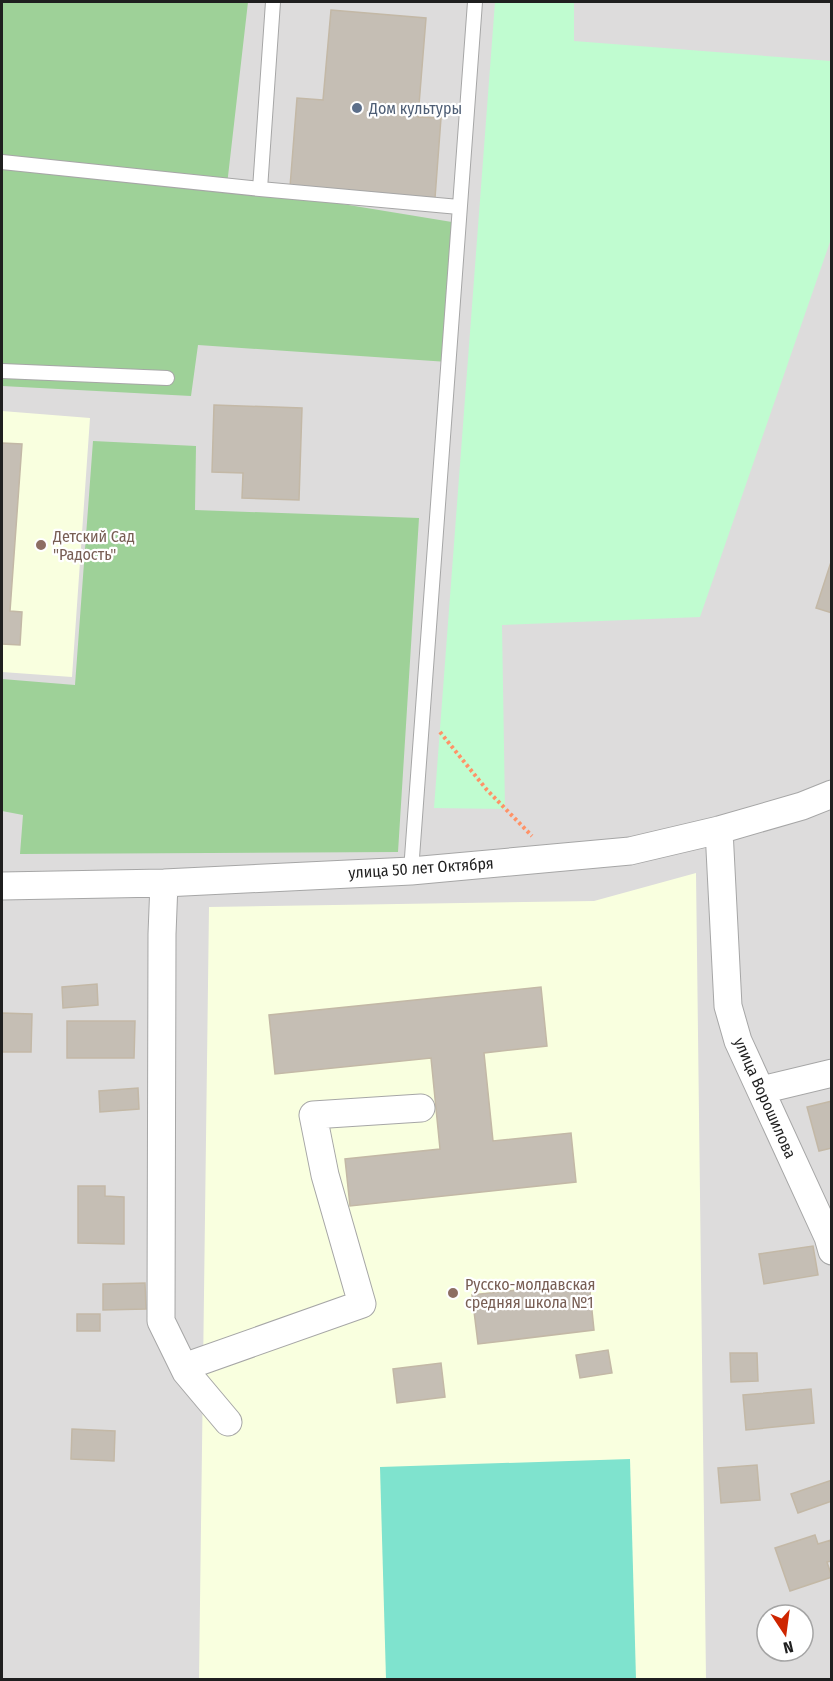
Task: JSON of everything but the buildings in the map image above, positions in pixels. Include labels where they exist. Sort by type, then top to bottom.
[{"type":"street","name":"улица 50 лет Октября","points":[[2,886],[164,883],[411,870],[630,851],[719,830],[802,806],[831,794]]},
{"type":"street","name":"улица Ворошилова","points":[[719,830],[728,1006],[738,1041],[828,1237],[831,1251]]},
{"type":"street","points":[[164,883],[161,1321],[184,1367],[228,1422]]},
{"type":"street","points":[[762,1090],[831,1073]]},
{"type":"street","points":[[184,1367],[362,1304],[325,1175],[313,1115],[421,1108]]},
{"type":"lane","points":[[260,189],[273,2]]},
{"type":"lane","points":[[411,870],[475,2]]},
{"type":"lane","points":[[2,162],[459,207]]},
{"type":"lane","points":[[2,371],[167,378]]},
{"type":"path","points":[[423,712],[487,790],[554,858]]},
{"type":"shaded area","points":[[2,2],[831,2],[831,1679],[2,1680]]},
{"type":"shaded area","name":"Детский Сад \"Радость\"","points":[[2,411],[90,418],[72,677],[2,672]]},
{"type":"shaded area","name":"Русско-молдавская средняя школа №1","points":[[696,873],[706,1679],[199,1680],[209,907],[594,901]]},
{"type":"shaded area","points":[[630,1459],[636,1679],[386,1679],[380,1467]]},
{"type":"green space","points":[[2,2],[248,2],[227,185],[458,223],[448,362],[198,345],[191,396],[2,386]]},
{"type":"green space","points":[[495,2],[574,2],[574,41],[831,61],[831,239],[700,617],[502,625],[505,809],[434,808]]},
{"type":"green space","points":[[93,441],[196,446],[195,510],[419,518],[398,852],[20,854],[23,815],[2,811],[2,679],[75,685]]},
{"type":"place","name":"Дом культуры","points":[[357,108]]},
{"type":"place","name":"Детский Сад \"Радость\"","points":[[41,545]]},
{"type":"place","name":"Русско-молдавская средняя школа №1","points":[[453,1293]]}]
